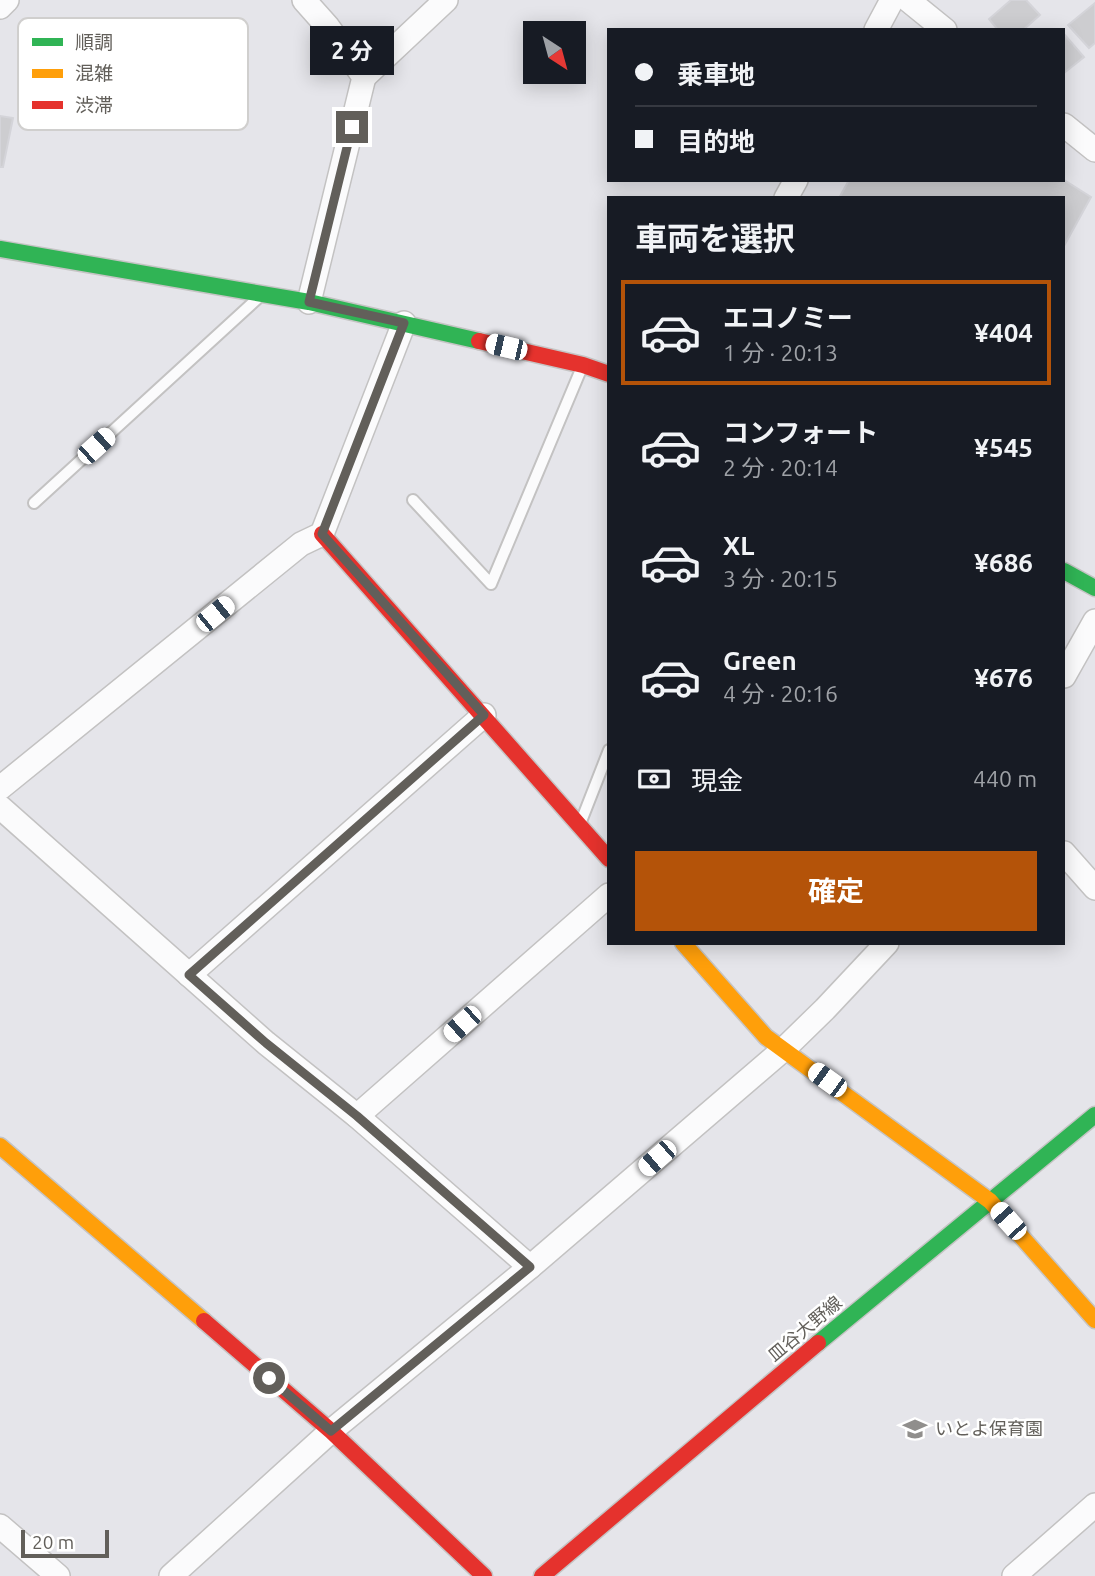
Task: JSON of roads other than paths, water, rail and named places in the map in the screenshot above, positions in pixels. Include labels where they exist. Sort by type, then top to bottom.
[{"type":"street","points":[[0,7],[7,0]]},
{"type":"street","points":[[304,0],[328,27],[364,77]]},
{"type":"street","points":[[309,302],[364,77],[446,0]]},
{"type":"street","points":[[877,28],[892,0]]},
{"type":"street","points":[[908,0],[943,28]]},
{"type":"street","points":[[1065,126],[1095,150]]},
{"type":"street","points":[[0,249],[309,302],[583,365],[607,373]]},
{"type":"street","points":[[0,788],[300,544],[322,534],[404,323]]},
{"type":"street","points":[[322,534],[607,857]]},
{"type":"street","points":[[1065,572],[1095,587]]},
{"type":"street","points":[[1065,674],[1095,621]]},
{"type":"street","points":[[189,975],[484,715]]},
{"type":"street","points":[[0,807],[266,1043],[357,1116],[530,1267]]},
{"type":"street","points":[[1065,854],[1095,888]]},
{"type":"street","points":[[357,1116],[607,897]]},
{"type":"street","points":[[685,945],[766,1037],[990,1201],[1095,1320]]},
{"type":"street","points":[[171,1576],[331,1431],[530,1267],[784,1049],[825,1010],[885,945]]},
{"type":"street","name":"皿谷大野線","points":[[542,1576],[737,1410],[1095,1115]]},
{"type":"street","points":[[0,1146],[331,1431],[484,1576]]},
{"type":"street","points":[[1014,1576],[1095,1505]]},
{"type":"street","points":[[0,1525],[58,1576]]},
{"type":"lane","points":[[34,503],[261,295]]},
{"type":"lane","points":[[413,500],[491,584],[583,365]]},
{"type":"lane","points":[[580,825],[607,755]]},
{"type":"place","name":"いとよ保育園","points":[[915,1429]]}]
